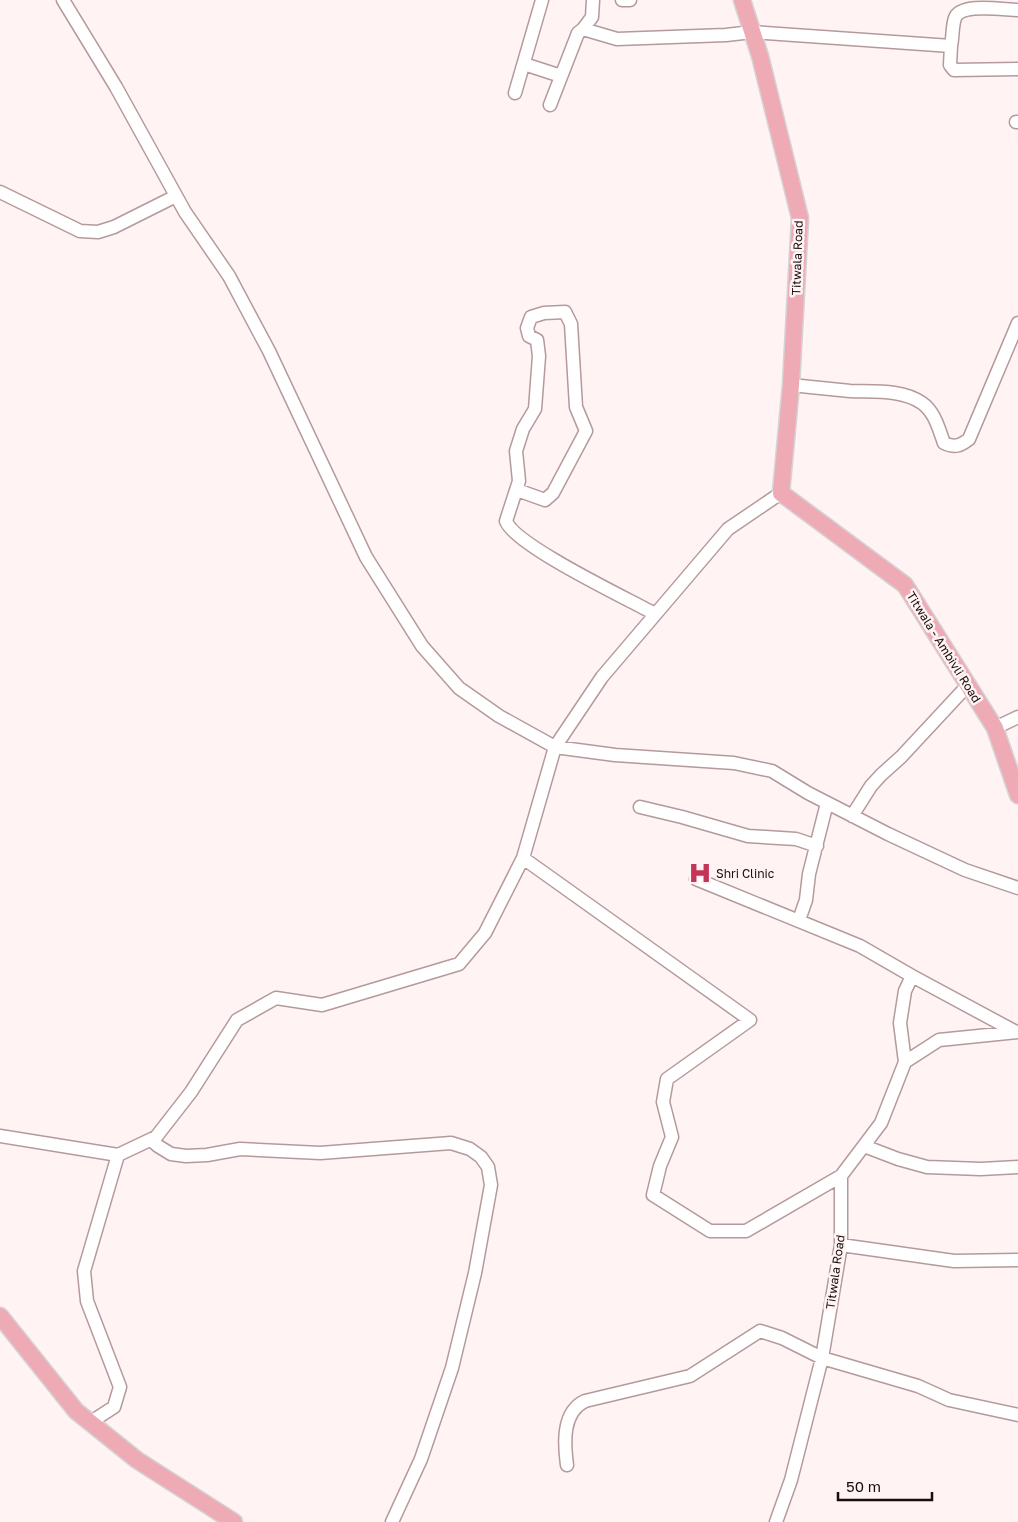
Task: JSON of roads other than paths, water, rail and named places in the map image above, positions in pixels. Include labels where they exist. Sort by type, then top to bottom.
[{"type":"main road","name":"Titwala Road","points":[[742,0],[760,56],[800,218],[791,385],[781,493]]},
{"type":"main road","name":"Titwala - Ambivli Road","points":[[781,493],[905,585],[995,728],[1018,795]]},
{"type":"main road","points":[[0,1316],[76,1411],[137,1460],[234,1522]]},
{"type":"street","points":[[63,0],[116,88],[185,212],[229,276],[268,351],[366,557],[422,646],[460,688],[499,716],[555,748],[734,763],[772,770],[826,803],[852,816],[965,870],[1018,888]]},
{"type":"street","points":[[515,93],[542,0]]},
{"type":"street","points":[[550,105],[578,33],[592,17],[593,0]]},
{"type":"street","points":[[622,0],[630,0]]},
{"type":"street","points":[[1018,10],[982,8],[960,11],[955,18],[950,65],[954,70],[1018,69]]},
{"type":"street","points":[[583,29],[617,38],[726,36],[752,32],[951,46]]},
{"type":"street","points":[[524,64],[561,76]]},
{"type":"street","points":[[0,192],[80,230],[98,232],[114,227],[176,196]]},
{"type":"street","points":[[517,490],[545,500],[554,493],[586,431],[576,407],[571,324],[565,312],[544,313],[531,317],[527,328],[529,336],[537,340],[539,356],[535,409],[523,430],[516,451],[519,482],[506,521],[513,532],[543,554],[655,614]]},
{"type":"street","points":[[791,385],[899,394],[911,398],[922,403],[933,416],[944,443],[952,447],[960,446],[969,439],[1018,323]]},
{"type":"street","points":[[0,1136],[118,1155],[156,1137],[191,1092],[237,1020],[276,998],[322,1005],[459,964],[485,933],[523,858],[555,748],[602,677],[728,529],[781,493]]},
{"type":"street","points":[[852,816],[881,775],[901,757],[968,685]]},
{"type":"street","points":[[995,728],[1018,717]]},
{"type":"street","points":[[799,920],[806,900],[809,874],[826,803]]},
{"type":"street","points":[[640,807],[748,836],[796,839],[817,846]]},
{"type":"street","points":[[523,858],[750,1020],[667,1079],[663,1102],[672,1137],[660,1166],[653,1195],[710,1231],[746,1231],[841,1176],[882,1123],[905,1062],[900,1023],[905,991],[912,976]]},
{"type":"street","points":[[696,879],[860,946],[1017,1032]]},
{"type":"street","points":[[905,1062],[940,1040],[1017,1032]]},
{"type":"street","points":[[151,1140],[171,1154],[186,1156],[207,1156],[240,1149],[320,1153],[451,1143],[470,1149],[481,1157],[488,1167],[491,1184],[475,1273],[452,1368],[421,1459],[392,1522]]},
{"type":"street","points":[[864,1146],[898,1159],[927,1167],[981,1169],[1018,1167]]},
{"type":"street","points":[[97,1418],[114,1407],[120,1388],[87,1301],[84,1270],[118,1155]]},
{"type":"street","name":"Titwala Road","points":[[776,1522],[791,1480],[822,1358],[841,1245],[841,1176]]},
{"type":"street","points":[[841,1245],[954,1261],[1018,1260]]},
{"type":"street","points":[[567,1464],[566,1428],[570,1414],[577,1405],[585,1401],[690,1376],[760,1331],[782,1338],[822,1358],[918,1386],[949,1400],[1018,1415]]},
{"type":"place","name":"Shri Clinic","points":[[700,873]]}]
